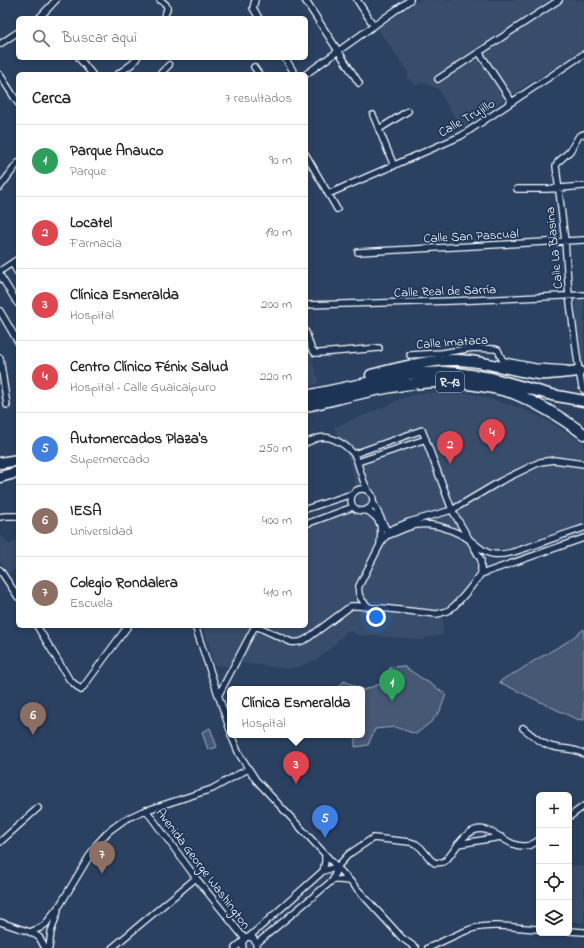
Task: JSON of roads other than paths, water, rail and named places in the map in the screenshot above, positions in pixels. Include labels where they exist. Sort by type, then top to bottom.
[{"type":"highway","name":"R-13","points":[[348,386],[362,378],[401,367],[442,360],[474,361],[541,374],[582,370]]},
{"type":"highway","name":"R-13","points":[[308,396],[409,374],[429,372],[457,373],[491,378],[552,395],[584,401]]},
{"type":"highway","name":"R-13","points":[[308,406],[389,387],[413,383],[445,382],[493,388],[513,393],[542,407],[584,434]]},
{"type":"highway","points":[[0,463],[16,460]]},
{"type":"highway","points":[[0,477],[16,473]]},
{"type":"street","points":[[43,16],[56,0]]},
{"type":"street","points":[[160,0],[167,5],[168,8],[164,16]]},
{"type":"street","points":[[255,0],[253,8],[258,16]]},
{"type":"street","points":[[305,0],[359,83]]},
{"type":"street","points":[[356,0],[374,26]]},
{"type":"street","points":[[308,73],[410,0]]},
{"type":"street","points":[[438,79],[559,0]]},
{"type":"street","points":[[0,44],[16,33]]},
{"type":"street","points":[[479,52],[512,102]]},
{"type":"street","name":"Calle Trujillo","points":[[328,194],[460,136],[584,54]]},
{"type":"street","points":[[81,60],[90,72]]},
{"type":"street","points":[[121,72],[135,60]]},
{"type":"street","points":[[286,60],[294,72]]},
{"type":"street","points":[[162,72],[170,65]]},
{"type":"street","points":[[254,68],[257,72]]},
{"type":"street","points":[[0,75],[16,100]]},
{"type":"street","points":[[379,129],[408,111]]},
{"type":"street","points":[[373,115],[394,166]]},
{"type":"street","name":"Calle La Blasina","points":[[584,134],[579,136],[570,151],[556,164],[565,242],[569,296],[582,370],[582,387],[584,390]]},
{"type":"street","points":[[308,159],[337,209]]},
{"type":"street","points":[[0,186],[16,166]]},
{"type":"street","points":[[517,189],[584,186]]},
{"type":"street","name":"Calle San Pascual","points":[[358,252],[584,240]]},
{"type":"street","points":[[0,271],[16,260]]},
{"type":"street","points":[[12,263],[16,270]]},
{"type":"street","points":[[0,275],[16,301]]},
{"type":"street","name":"Calle Real de Sarría","points":[[308,306],[569,296],[584,294]]},
{"type":"street","points":[[0,311],[16,339]]},
{"type":"street","points":[[308,338],[311,348],[315,353],[379,348]]},
{"type":"street","name":"Calle Imataca","points":[[410,355],[442,353],[473,348],[495,349],[498,350],[504,361],[535,367],[582,370]]},
{"type":"street","points":[[0,358],[7,405]]},
{"type":"street","points":[[354,454],[422,430],[452,510],[481,560],[481,574]]},
{"type":"street","points":[[308,441],[315,438],[328,438],[335,440],[354,454],[358,462],[362,478],[372,496],[373,502],[387,534]]},
{"type":"street","points":[[358,462],[426,439]]},
{"type":"street","points":[[369,607],[360,599],[358,594],[358,586],[387,534],[409,522],[452,510],[501,481],[540,462],[554,460],[584,464]]},
{"type":"street","points":[[362,478],[351,500],[353,507],[360,511],[366,510],[371,507],[373,502]]},
{"type":"street","points":[[308,508],[364,489],[368,491]]},
{"type":"street","points":[[308,523],[353,507]]},
{"type":"street","points":[[366,510],[379,520],[381,533],[380,545]]},
{"type":"street","points":[[0,517],[16,516]]},
{"type":"street","points":[[387,534],[410,527],[430,525],[439,526],[469,540],[487,552],[492,554],[506,554],[584,528]]},
{"type":"street","points":[[260,628],[296,643],[302,642],[308,638],[351,606],[437,614],[448,611],[456,604],[481,574],[584,538]]},
{"type":"street","points":[[0,570],[16,594]]},
{"type":"street","points":[[38,628],[69,680],[81,690],[127,628]]},
{"type":"street","points":[[196,628],[227,722]]},
{"type":"street","points":[[218,696],[255,628]]},
{"type":"street","points":[[523,728],[542,743],[550,746],[574,749],[584,754]]},
{"type":"street","points":[[233,738],[239,754],[256,780],[402,938],[416,948]]},
{"type":"street","points":[[30,932],[46,924],[60,905],[96,844],[109,830],[124,820],[146,810],[212,789],[248,769]]},
{"type":"street","points":[[572,815],[584,806]]},
{"type":"street","points":[[0,842],[38,808]]},
{"type":"street","name":"Avenida George Washington","points":[[146,810],[245,942],[251,938],[255,940],[256,946]]},
{"type":"street","points":[[256,946],[333,880],[337,867],[349,854],[373,838],[416,844],[435,863],[446,860],[458,844],[474,830],[488,830],[512,844],[519,846],[526,846],[536,841]]},
{"type":"street","points":[[458,844],[501,837]]},
{"type":"street","points":[[323,871],[325,855]]},
{"type":"street","points":[[236,948],[245,942],[323,871],[337,867]]},
{"type":"street","points":[[112,948],[196,878]]},
{"type":"street","points":[[333,880],[350,881]]},
{"type":"street","points":[[49,948],[60,905]]},
{"type":"street","points":[[0,922],[40,937],[45,948]]},
{"type":"street","points":[[428,948],[460,934],[482,927],[536,929]]},
{"type":"street","points":[[572,931],[584,932]]},
{"type":"place","name":"Centro Clínico Fénix Salud","points":[[492,452]]},
{"type":"place","name":"Locatel","points":[[450,464]]},
{"type":"place","name":"Parque Anauco","points":[[392,702]]},
{"type":"place","name":"IESA","points":[[33,735]]},
{"type":"place","name":"Clínica Esmeralda","points":[[296,784]]},
{"type":"place","name":"Automercados Plaza's","points":[[325,838]]},
{"type":"place","name":"Colegio Rondalera","points":[[102,874]]}]
